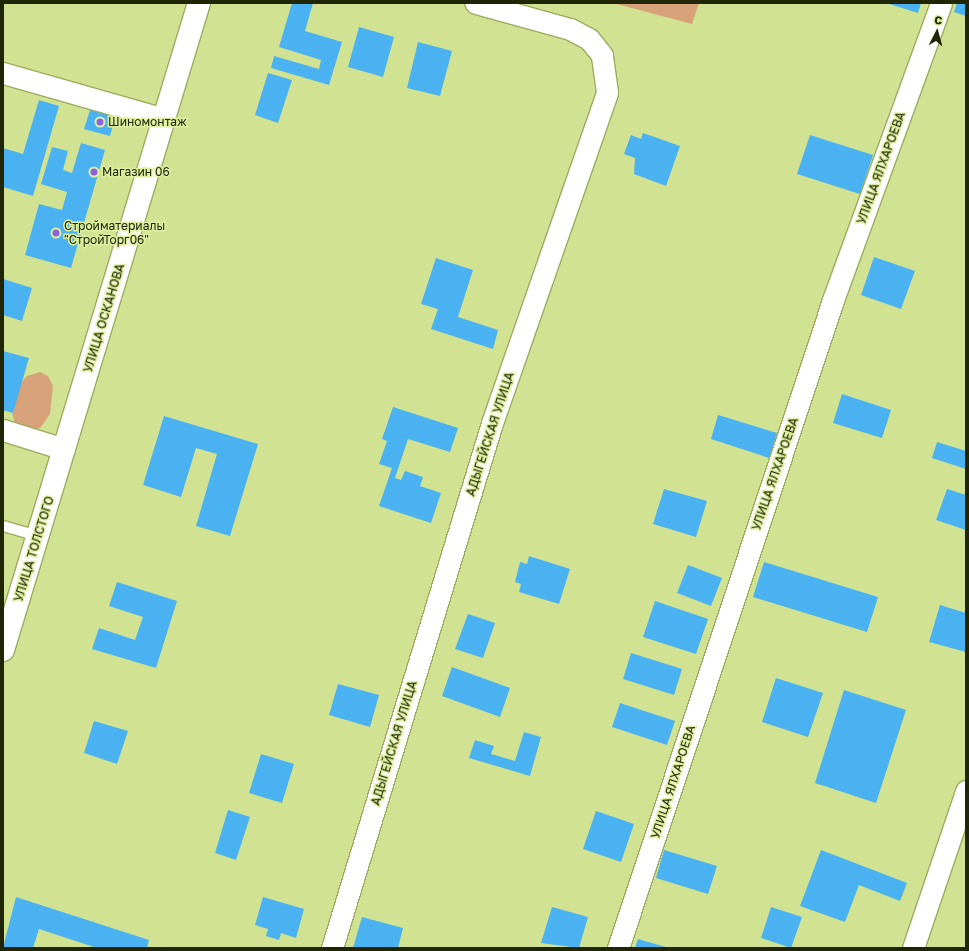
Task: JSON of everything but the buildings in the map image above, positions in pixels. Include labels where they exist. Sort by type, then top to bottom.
[{"type":"street","name":"УЛИЦА ОСКАНОВА","points":[[64,449],[198,3]]},
{"type":"street","name":"АДЫГЕЙСКАЯ УЛИЦА","points":[[332,948],[492,423],[607,92],[602,55],[589,39],[570,29],[476,3]]},
{"type":"street","name":"УЛИЦА ЯЛХАРОЕВА","points":[[618,948],[833,300],[941,3]]},
{"type":"street","points":[[3,73],[164,119]]},
{"type":"street","points":[[3,430],[64,449]]},
{"type":"street","name":"УЛИЦА ТОЛСТОГО","points":[[3,650],[64,449]]},
{"type":"street","points":[[913,948],[966,791]]},
{"type":"lane","points":[[3,526],[38,536]]},
{"type":"shaded area","points":[[613,3],[699,3],[692,24]]},
{"type":"shaded area","points":[[40,372],[48,376],[53,386],[50,414],[41,427],[30,432],[15,423],[11,408],[20,384],[27,376]]},
{"type":"place","name":"Шиномонтаж","points":[[100,122]]},
{"type":"place","name":"Магазин 06","points":[[94,172]]},
{"type":"place","name":"Стройматериалы \"СтройТорг06\"","points":[[56,233]]}]
